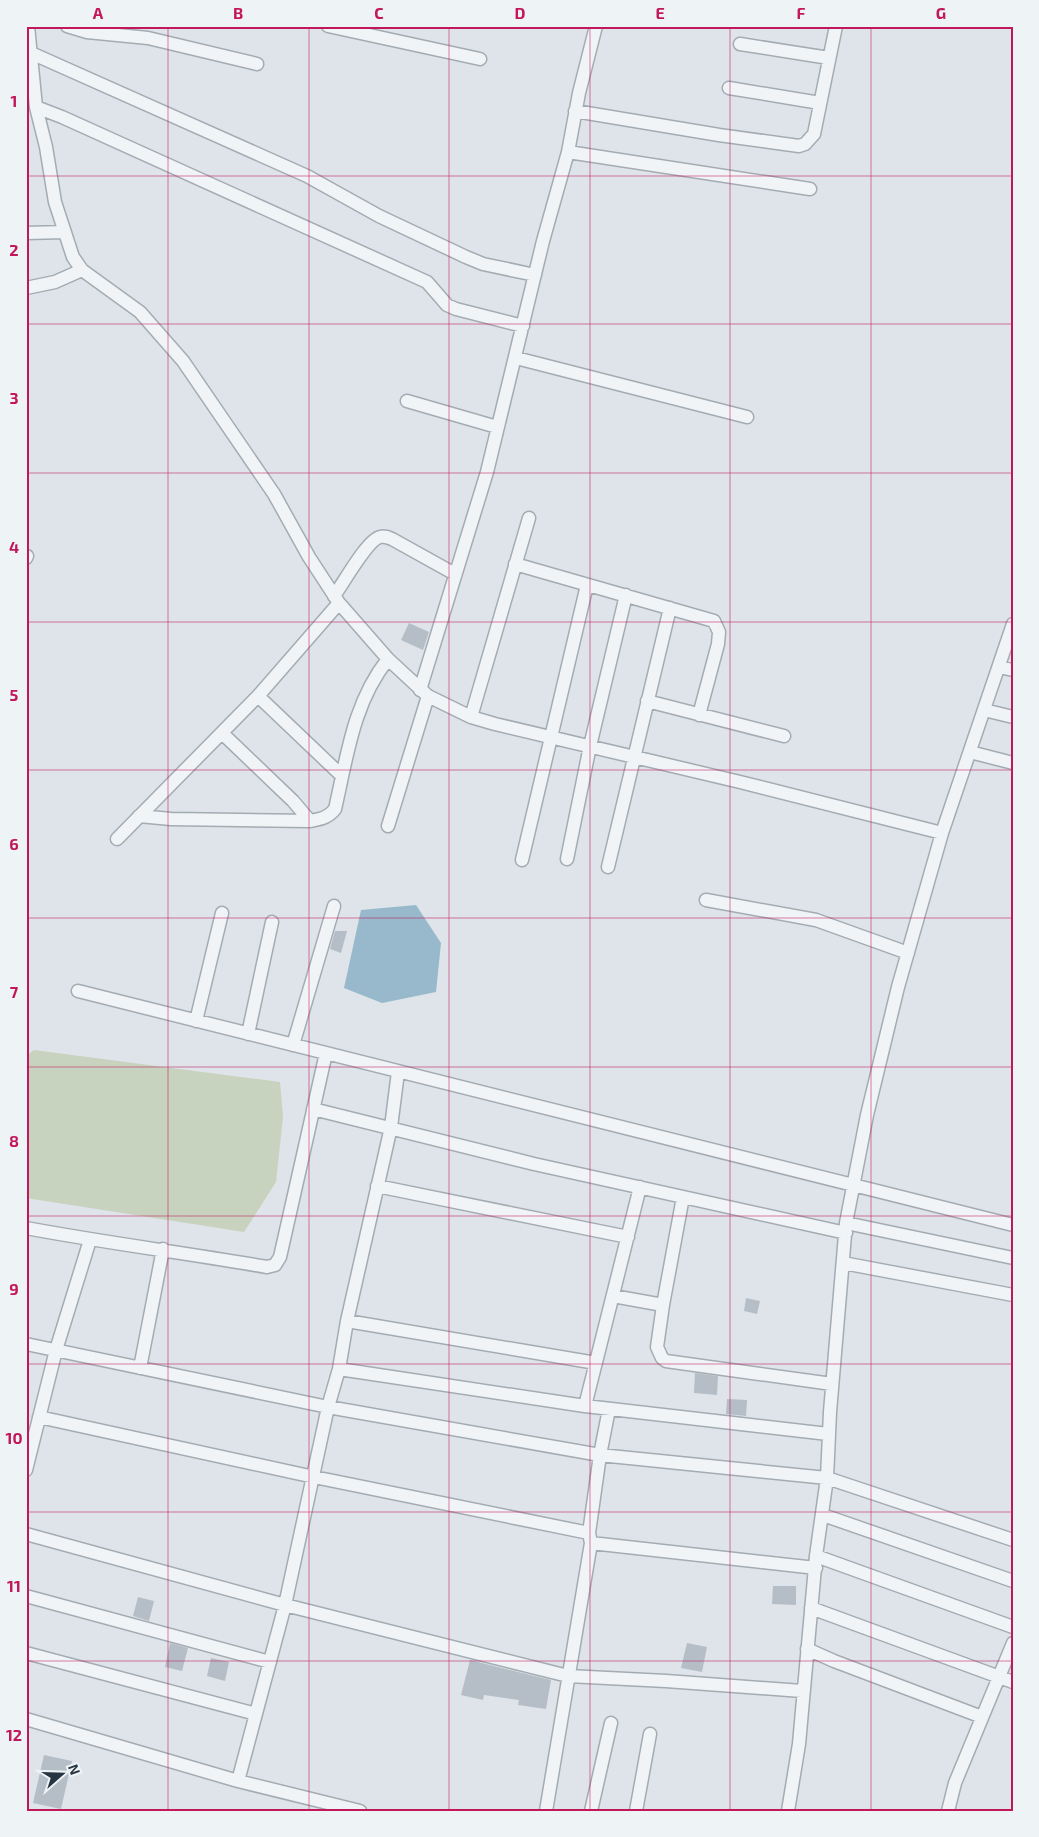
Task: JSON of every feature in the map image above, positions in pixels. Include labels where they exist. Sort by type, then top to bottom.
[{"type":"street","points":[[28,26],[36,107],[46,146],[55,202],[73,257],[82,270],[140,312],[184,361],[274,494],[309,557],[337,600],[388,659],[424,693],[470,717],[750,784],[942,833]]},
{"type":"street","points":[[67,26],[87,32],[148,38],[257,64]]},
{"type":"street","points":[[328,26],[480,59]]},
{"type":"street","points":[[388,826],[455,574],[487,472],[551,209],[568,152],[575,111],[596,26]]},
{"type":"street","points":[[575,111],[799,146],[805,144],[814,134],[836,26]]},
{"type":"street","points":[[740,44],[829,58]]},
{"type":"street","points":[[31,53],[307,176],[379,216],[466,257],[483,264],[535,276]]},
{"type":"street","points":[[728,88],[820,102]]},
{"type":"street","points":[[36,107],[62,117],[426,282],[447,305],[523,326]]},
{"type":"street","points":[[568,152],[810,189]]},
{"type":"street","points":[[26,233],[65,232]]},
{"type":"street","points":[[26,288],[55,282],[82,270]]},
{"type":"street","points":[[516,358],[747,417]]},
{"type":"street","points":[[407,402],[497,428]]},
{"type":"street","points":[[470,717],[529,518]]},
{"type":"street","points":[[117,839],[258,696],[337,600],[367,548],[374,540],[381,537],[392,539],[455,574]]},
{"type":"street","points":[[515,564],[709,618],[717,624],[719,632],[718,644],[699,714]]},
{"type":"street","points":[[522,860],[587,584]]},
{"type":"street","points":[[567,859],[590,746],[626,595]]},
{"type":"street","points":[[608,866],[670,608]]},
{"type":"street","points":[[788,1811],[799,1744],[802,1692],[827,1478],[828,1434],[846,1228],[854,1185],[879,1061],[942,833],[1013,624]]},
{"type":"street","points":[[139,816],[170,819],[310,821],[330,815],[334,809],[350,738],[363,702],[374,678],[388,659]]},
{"type":"street","points":[[999,667],[1013,670]]},
{"type":"street","points":[[258,696],[342,776]]},
{"type":"street","points":[[647,702],[784,736]]},
{"type":"street","points":[[984,710],[1013,717]]},
{"type":"street","points":[[222,733],[293,801],[310,821]]},
{"type":"street","points":[[970,752],[1013,764]]},
{"type":"street","points":[[706,900],[816,920],[908,953]]},
{"type":"street","points":[[292,1045],[334,906]]},
{"type":"street","points":[[196,1020],[222,913]]},
{"type":"street","points":[[248,1034],[272,922]]},
{"type":"street","points":[[78,991],[1013,1225]]},
{"type":"street","points":[[26,1228],[90,1240],[267,1267],[275,1265],[280,1257],[326,1053]]},
{"type":"street","points":[[238,1781],[285,1605],[328,1407],[339,1369],[347,1321],[390,1127],[398,1072]]},
{"type":"street","points":[[313,1109],[534,1164],[683,1197],[1013,1258]]},
{"type":"street","points":[[377,1186],[628,1237]]},
{"type":"street","points":[[585,1406],[640,1187]]},
{"type":"street","points":[[683,1197],[657,1347],[662,1358],[666,1361],[832,1384]]},
{"type":"street","points":[[26,1470],[56,1350],[90,1240]]},
{"type":"street","points":[[140,1368],[164,1250]]},
{"type":"street","points":[[843,1263],[1013,1295]]},
{"type":"street","points":[[613,1296],[663,1305]]},
{"type":"street","points":[[347,1321],[596,1363]]},
{"type":"street","points":[[26,1344],[328,1407],[600,1455],[827,1478],[1013,1540]]},
{"type":"street","points":[[339,1369],[585,1406],[828,1434]]},
{"type":"street","points":[[546,1811],[590,1538],[600,1455],[609,1409]]},
{"type":"street","points":[[39,1417],[590,1538],[816,1562],[1013,1627]]},
{"type":"street","points":[[823,1515],[1013,1581]]},
{"type":"street","points":[[26,1534],[285,1605],[568,1676],[666,1680],[802,1692]]},
{"type":"street","points":[[26,1596],[270,1662]]},
{"type":"street","points":[[811,1608],[1013,1682]]},
{"type":"street","points":[[948,1811],[956,1782],[1013,1643]]},
{"type":"street","points":[[807,1649],[982,1717]]},
{"type":"street","points":[[26,1653],[256,1714]]},
{"type":"street","points":[[26,1719],[238,1781],[360,1811]]},
{"type":"street","points":[[591,1811],[611,1723]]},
{"type":"street","points":[[636,1811],[650,1734]]},
{"type":"green space","points":[[34,1050],[280,1082],[283,1117],[276,1182],[244,1232],[26,1198],[26,1056]]},
{"type":"water","points":[[416,905],[441,943],[436,992],[382,1003],[344,988],[361,910]]},
{"type":"building","points":[[409,623],[429,632],[423,650],[401,640]]},
{"type":"building","points":[[335,931],[347,931],[341,953],[330,949]]},
{"type":"building","points":[[746,1298],[760,1301],[757,1314],[744,1311]]},
{"type":"building","points":[[695,1373],[718,1376],[717,1395],[694,1393]]},
{"type":"building","points":[[727,1399],[747,1400],[746,1416],[726,1414]]},
{"type":"building","points":[[773,1586],[796,1586],[796,1605],[772,1604]]},
{"type":"building","points":[[138,1597],[154,1601],[149,1621],[133,1616]]},
{"type":"building","points":[[170,1643],[188,1648],[182,1671],[165,1667]]},
{"type":"building","points":[[687,1643],[707,1647],[702,1672],[681,1668]]},
{"type":"building","points":[[211,1658],[229,1662],[225,1681],[207,1676]]},
{"type":"building","points":[[470,1660],[551,1680],[546,1709],[518,1705],[519,1700],[484,1695],[483,1700],[461,1695]]},
{"type":"building","points":[[44,1755],[72,1761],[61,1809],[33,1803]]}]
